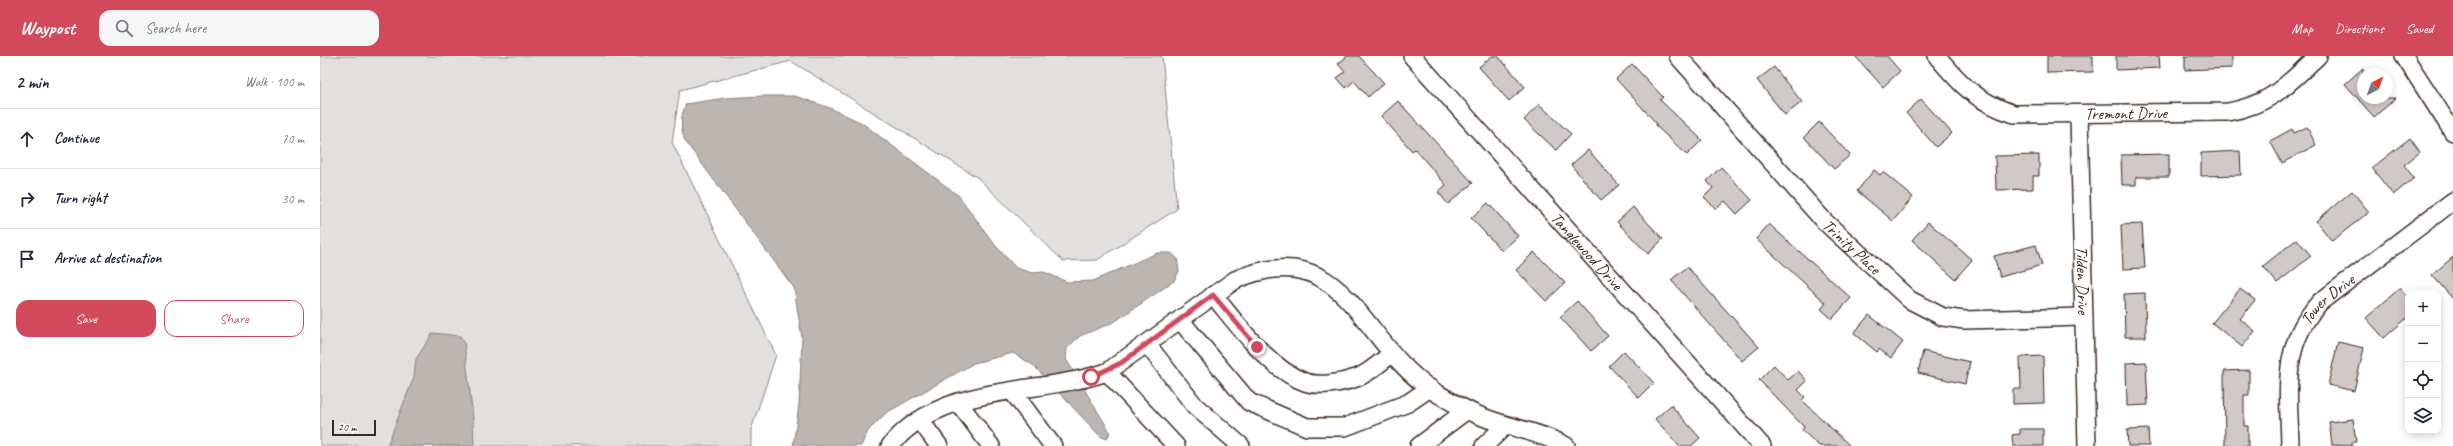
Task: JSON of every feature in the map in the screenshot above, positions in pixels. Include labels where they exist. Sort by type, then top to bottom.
[{"type":"street","name":"Tanglewood Drive","points":[[1412,56],[1762,446]]},
{"type":"street","name":"Trinity Place","points":[[1678,56],[1824,221],[1910,300],[1943,316],[1964,320],[2084,317]]},
{"type":"street","name":"Tremont Drive","points":[[1937,56],[1962,86],[1978,99],[1996,109],[2014,114],[2228,112],[2248,108],[2267,101],[2318,56]]},
{"type":"street","points":[[2404,56],[2453,132]]},
{"type":"street","name":"Tilden Drive","points":[[2079,114],[2087,446]]},
{"type":"street","name":"Tower Drive","points":[[2290,446],[2289,374],[2292,351],[2298,332],[2309,315],[2320,302],[2453,201]]},
{"type":"street","points":[[890,446],[910,426],[958,402],[1099,374],[1147,344],[1235,280],[1253,272],[1273,268],[1296,268],[1315,275],[1343,294],[1391,354],[1430,388],[1467,410],[1566,446]]},
{"type":"street","points":[[1213,295],[1257,347],[1280,368],[1305,382],[1334,383],[1357,378],[1391,354]]},
{"type":"street","points":[[1180,320],[1249,402],[1307,427],[1345,427],[1408,403],[1430,388]]},
{"type":"street","points":[[1147,344],[1195,406],[1241,446]]},
{"type":"street","points":[[1099,374],[1176,446]]},
{"type":"street","points":[[1012,391],[1053,446]]},
{"type":"street","points":[[958,402],[991,446]]},
{"type":"street","points":[[1419,446],[1467,410]]},
{"type":"street","points":[[920,420],[939,446]]},
{"type":"street","points":[[1484,446],[1506,425]]},
{"type":"shaded area","points":[[320,56],[1162,56],[1177,209],[1097,260],[1063,261],[978,178],[791,61],[680,90],[672,142],[776,355],[751,430],[751,446],[320,446]]},
{"type":"shaded area","points":[[795,96],[830,108],[862,123],[959,196],[995,245],[1016,268],[1032,273],[1044,272],[1067,282],[1093,281],[1157,253],[1171,253],[1177,258],[1179,271],[1174,281],[1114,322],[1080,336],[1067,348],[1066,359],[1110,432],[1107,439],[1100,436],[1033,365],[1013,353],[974,363],[886,413],[868,431],[861,446],[793,446],[799,405],[802,338],[794,288],[685,141],[682,132],[682,118],[686,104],[725,98]]},
{"type":"shaded area","points":[[433,333],[460,336],[464,342],[473,419],[474,446],[387,446],[414,377],[416,359]]},
{"type":"building","points":[[1347,56],[1359,56],[1384,83],[1368,97],[1354,81],[1346,88],[1337,78],[1345,72],[1338,64]]},
{"type":"building","points":[[1492,56],[1498,56],[1525,87],[1509,101],[1479,67]]},
{"type":"building","points":[[1855,56],[1887,56],[1900,71],[1883,87]]},
{"type":"building","points":[[2047,56],[2093,56],[2093,72],[2047,73]]},
{"type":"building","points":[[2116,56],[2159,56],[2160,68],[2116,70]]},
{"type":"building","points":[[2185,56],[2232,56],[2232,68],[2185,70]]},
{"type":"building","points":[[1632,64],[1663,97],[1660,100],[1702,140],[1687,155],[1655,125],[1657,124],[1616,79]]},
{"type":"building","points":[[1774,67],[1802,102],[1785,115],[1757,80]]},
{"type":"building","points":[[2357,73],[2357,98],[2345,84]]},
{"type":"building","points":[[1921,99],[1952,133],[1936,147],[1906,113]]},
{"type":"building","points":[[1398,101],[1473,183],[1448,204],[1438,192],[1446,185],[1415,149],[1412,151],[1381,116]]},
{"type":"building","points":[[1539,104],[1571,134],[1556,150],[1524,120]]},
{"type":"building","points":[[2363,104],[2389,104],[2374,117]]},
{"type":"building","points":[[1819,122],[1850,155],[1834,169],[1804,137]]},
{"type":"building","points":[[2307,127],[2316,145],[2282,163],[2270,141],[2292,129],[2294,133]]},
{"type":"building","points":[[2410,138],[2420,152],[2404,165],[2414,178],[2393,195],[2372,168]]},
{"type":"building","points":[[1588,150],[1619,185],[1601,200],[1571,165]]},
{"type":"building","points":[[2240,151],[2241,175],[2201,176],[2201,153]]},
{"type":"building","points":[[2169,154],[2169,177],[2136,177],[2136,185],[2122,185],[2121,155]]},
{"type":"building","points":[[2039,155],[2039,176],[2033,176],[2033,189],[1996,190],[1995,156]]},
{"type":"building","points":[[1721,167],[1752,200],[1737,214],[1725,201],[1716,209],[1704,197],[1713,188],[1707,181]]},
{"type":"building","points":[[1874,170],[1880,175],[1883,172],[1913,197],[1893,221],[1857,191]]},
{"type":"building","points":[[2352,191],[2369,212],[2332,241],[2316,221]]},
{"type":"building","points":[[1488,203],[1518,236],[1502,251],[1471,218]]},
{"type":"building","points":[[1633,207],[1663,239],[1648,254],[1617,222]]},
{"type":"building","points":[[1928,222],[1972,260],[1955,279],[1912,240]]},
{"type":"building","points":[[1769,224],[1851,298],[1832,319],[1821,309],[1826,303],[1756,239]]},
{"type":"building","points":[[2142,224],[2145,268],[2123,269],[2121,225]]},
{"type":"building","points":[[2297,239],[2311,256],[2277,283],[2263,266]]},
{"type":"building","points":[[2036,245],[2042,265],[2000,277],[1994,256]]},
{"type":"building","points":[[1534,252],[1565,283],[1546,301],[1516,270]]},
{"type":"building","points":[[2453,257],[2453,299],[2432,275]]},
{"type":"building","points":[[1687,267],[1759,347],[1742,361],[1671,280]]},
{"type":"building","points":[[2400,288],[2405,294],[2405,320],[2384,338],[2366,318]]},
{"type":"building","points":[[2240,289],[2255,300],[2240,319],[2255,331],[2242,347],[2212,323]]},
{"type":"building","points":[[2145,293],[2146,337],[2125,337],[2124,294]]},
{"type":"building","points":[[1577,301],[1608,336],[1591,351],[1560,317]]},
{"type":"building","points":[[1869,315],[1903,342],[1891,358],[1879,349],[1877,352],[1854,333]]},
{"type":"building","points":[[2338,342],[2364,348],[2354,391],[2328,385]]},
{"type":"building","points":[[1624,351],[1654,383],[1639,398],[1609,366]]},
{"type":"building","points":[[1923,351],[1970,362],[1965,384],[1918,373]]},
{"type":"building","points":[[2043,356],[2044,403],[2013,404],[2013,389],[2021,389],[2020,357]]},
{"type":"building","points":[[2146,362],[2148,405],[2127,406],[2126,363]]},
{"type":"building","points":[[1774,365],[1788,380],[1798,371],[1807,381],[1798,390],[1805,397],[1802,400],[1850,446],[1819,446],[1802,430],[1804,427],[1759,380]]},
{"type":"building","points":[[2249,370],[2249,395],[2244,395],[2244,426],[2248,426],[2248,446],[2225,446],[2224,371]]},
{"type":"building","points":[[1671,405],[1700,438],[1691,446],[1679,446],[1655,419]]},
{"type":"building","points":[[2353,419],[2356,442],[2352,442],[2352,446],[2332,445],[2329,422]]},
{"type":"building","points":[[2020,429],[2043,429],[2043,446],[2013,446],[2012,435],[2020,434]]},
{"type":"building","points":[[2148,429],[2149,446],[2128,446],[2127,430]]},
{"type":"route","points":[[1091,377],[1107,372],[1121,363],[1213,295],[1257,347]]}]
